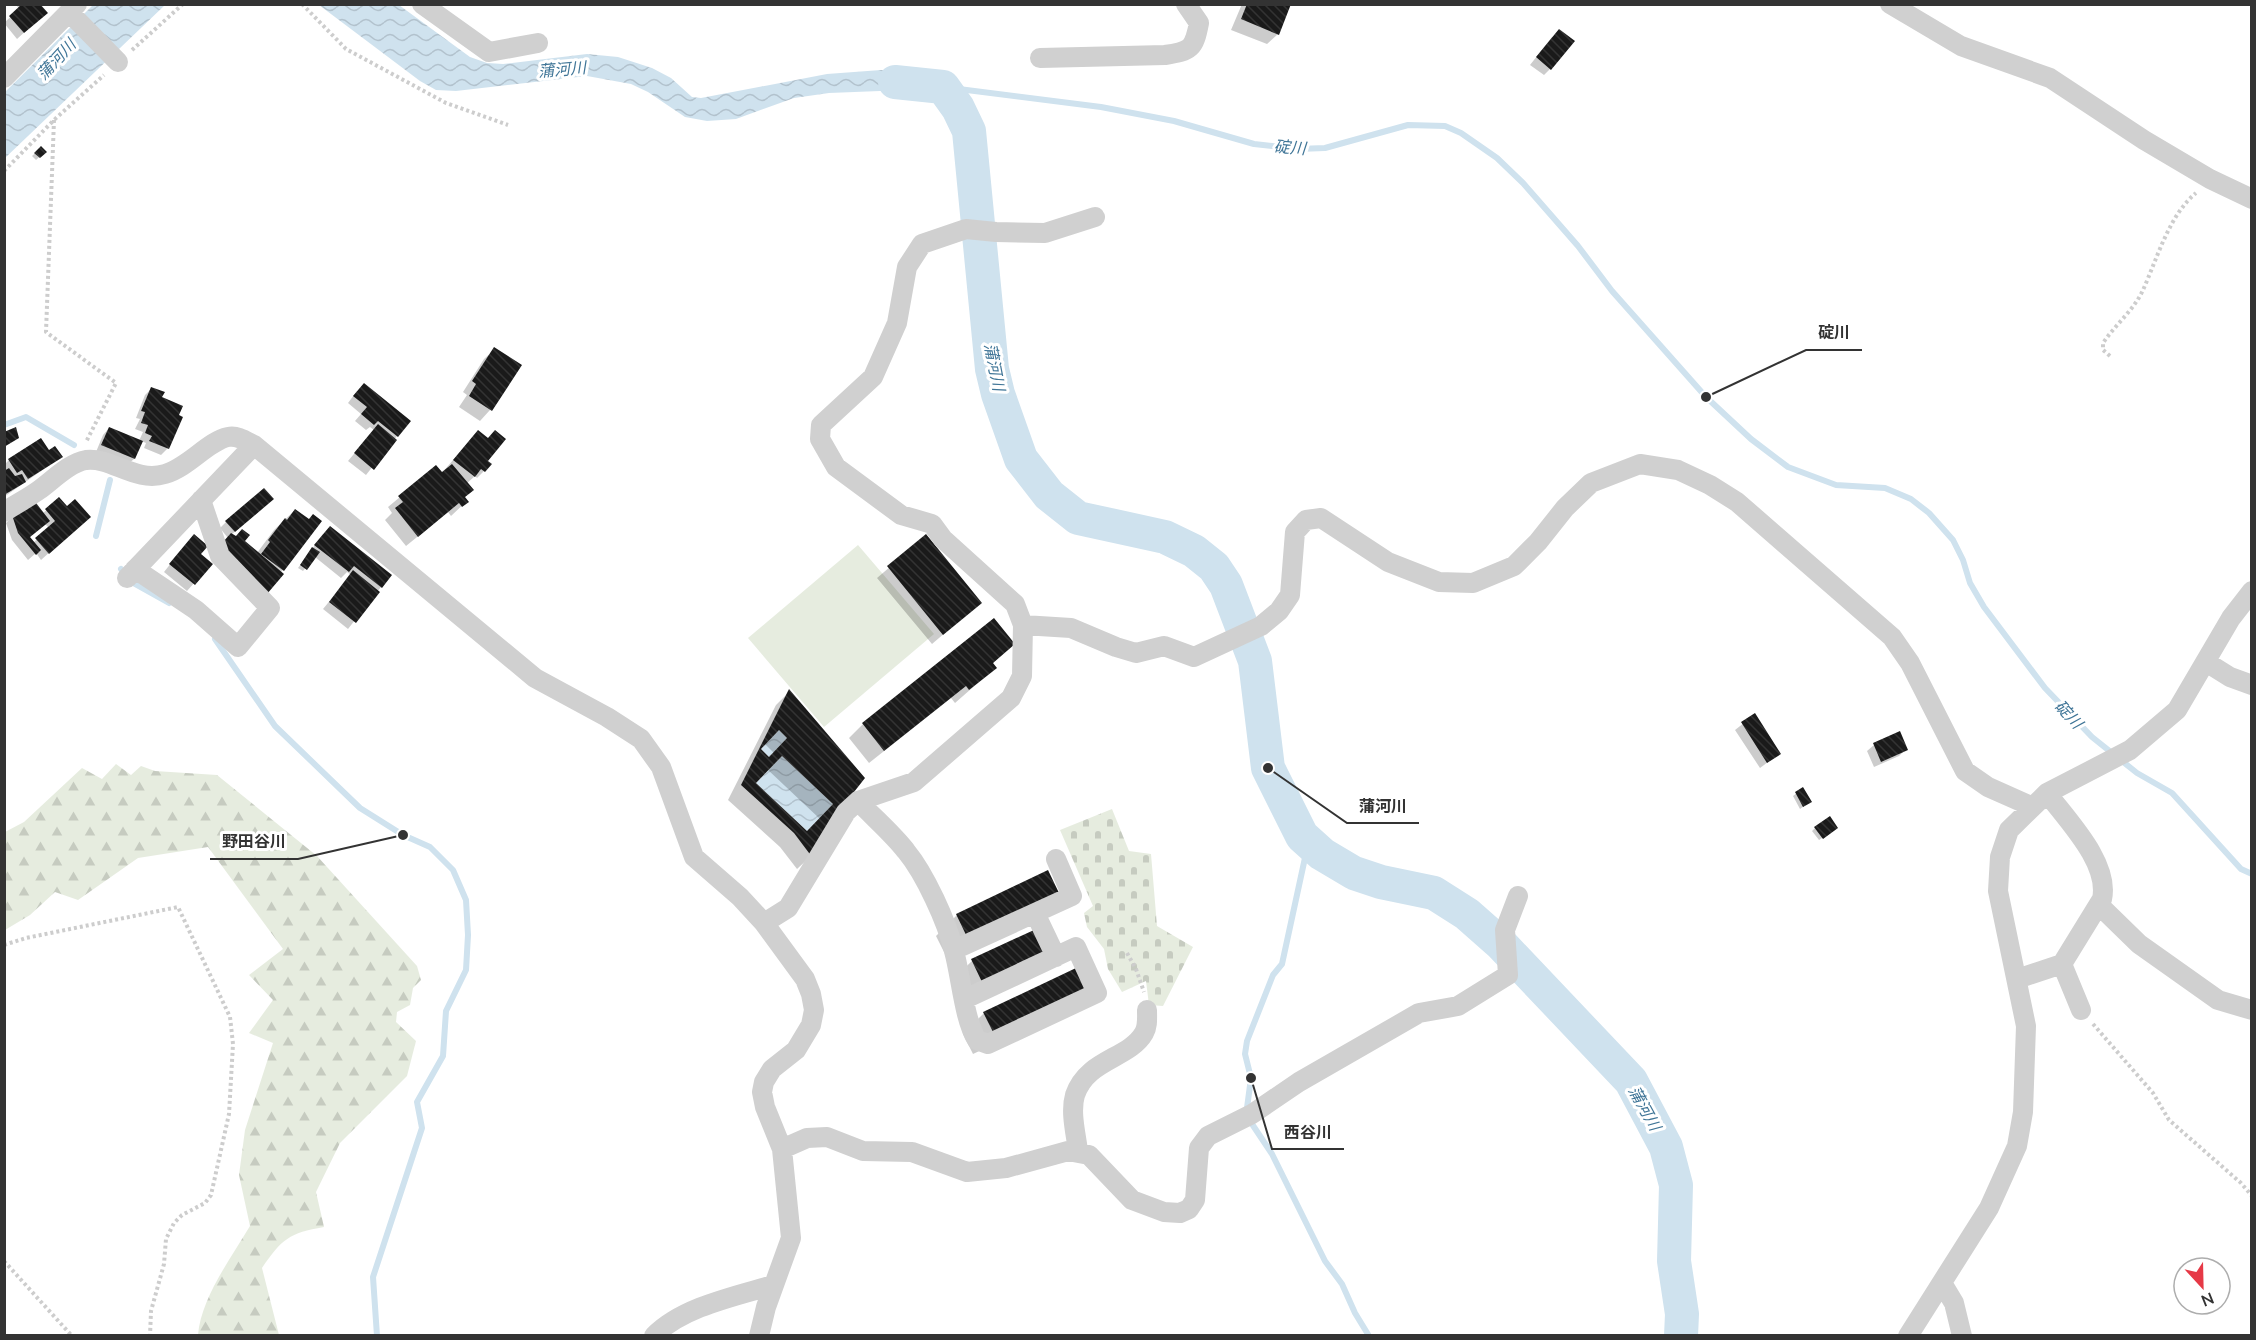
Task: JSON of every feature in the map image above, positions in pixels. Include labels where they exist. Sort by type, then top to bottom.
[{"type":"street","points":[[422,4],[489,52],[538,43]]},
{"type":"street","points":[[1040,58],[1165,55],[1191,49],[1196,41],[1199,23],[1186,4]]},
{"type":"street","points":[[1890,4],[1961,46],[2050,78],[2144,140],[2252,199]]},
{"type":"street","points":[[4,78],[72,11],[115,59]]},
{"type":"street","points":[[764,923],[788,909],[846,812],[858,801],[914,782],[1011,698],[1022,676],[1023,625],[1015,604],[943,539],[932,524],[901,515],[836,467],[820,439],[822,425],[873,377],[897,323],[906,267],[922,244],[966,229],[1044,233],[1095,217]]},
{"type":"street","points":[[4,512],[38,491],[74,464],[86,460],[97,461],[146,477],[163,475],[181,469],[219,441],[229,437],[240,438],[254,446],[535,678],[607,717],[641,739],[661,767],[694,857],[740,897],[764,923],[805,979],[811,994],[814,1010],[811,1025],[796,1050],[772,1069],[764,1082],[762,1092],[765,1107],[782,1149],[791,1238],[773,1285],[759,1335]]},
{"type":"street","points":[[201,500],[220,556],[270,608],[238,647],[196,610],[131,573],[201,500],[254,446]]},
{"type":"street","points":[[1023,625],[1071,628],[1136,653],[1164,646],[1194,657],[1261,626],[1279,611],[1290,595],[1295,532],[1306,520],[1320,518],[1388,562],[1439,582],[1473,583],[1514,566],[1538,542],[1565,508],[1591,483],[1640,464],[1678,470],[1710,485],[1737,502],[1892,637],[1910,663],[1965,771],[1988,787],[2031,806]]},
{"type":"street","points":[[1908,1335],[1989,1208],[2017,1146],[2023,1112],[2026,1026],[1998,891],[2000,857],[2009,830],[2031,806],[2047,793],[2130,750],[2177,710],[2231,618],[2252,591]]},
{"type":"street","points":[[2206,662],[2229,678],[2252,685]]},
{"type":"street","points":[[2017,980],[2062,964],[2102,899],[2105,887],[2103,875],[2092,854],[2047,793]]},
{"type":"street","points":[[858,801],[907,852],[947,927],[973,1034],[977,1040],[988,1044],[1097,993],[1076,947],[965,999]]},
{"type":"street","points":[[954,950],[1072,896],[1056,859]]},
{"type":"street","points":[[782,1149],[807,1138],[827,1137],[863,1151],[912,1152],[967,1173],[1006,1168],[1068,1151],[1078,1151],[1098,1162],[1132,1200],[1164,1212],[1180,1213],[1189,1209],[1195,1200],[1199,1148],[1208,1136],[1250,1115],[1299,1082],[1419,1013],[1458,1005],[1508,975],[1504,930],[1518,896]]},
{"type":"street","points":[[2098,905],[2139,944],[2218,1000],[2252,1010]]},
{"type":"street","points":[[1035,913],[1056,957]]},
{"type":"street","points":[[2062,964],[2081,1010]]},
{"type":"street","points":[[1078,1151],[1073,1110],[1074,1097],[1086,1077],[1096,1067],[1134,1044],[1143,1034],[1147,1023],[1147,1010]]},
{"type":"street","points":[[1942,1283],[1954,1303],[1962,1335]]},
{"type":"street","points":[[654,1335],[700,1307],[773,1285]]},
{"type":"path","points":[[4,171],[115,59],[183,4]]},
{"type":"path","points":[[302,4],[346,48],[446,104],[508,125]]},
{"type":"path","points":[[54,120],[46,332],[116,383],[74,464]]},
{"type":"path","points":[[2110,356],[2103,350],[2103,343],[2142,291],[2175,220],[2187,201],[2208,184],[2210,178]]},
{"type":"path","points":[[4,945],[26,938],[178,907],[230,1017],[233,1044],[229,1114],[218,1168],[210,1195],[205,1203],[182,1215],[174,1223],[166,1239],[164,1264],[151,1311],[150,1335]]},
{"type":"path","points":[[1127,953],[1142,984],[1147,1010]]},
{"type":"path","points":[[2081,1010],[2153,1093],[2169,1120],[2241,1183],[2252,1196]]},
{"type":"path","points":[[4,1261],[72,1335]]},
{"type":"green space","points":[[858,545],[934,634],[824,727],[748,638]]},
{"type":"green space","points":[[116,764],[131,775],[141,766],[155,771],[217,775],[317,856],[417,966],[421,980],[413,988],[410,1005],[397,1012],[396,1022],[416,1041],[407,1076],[340,1143],[316,1192],[324,1227],[302,1232],[287,1239],[275,1250],[262,1268],[279,1335],[198,1335],[200,1321],[211,1293],[250,1226],[239,1175],[245,1130],[273,1043],[249,1033],[273,1000],[249,975],[283,949],[208,847],[138,858],[78,900],[55,892],[30,915],[5,930],[5,832],[24,822],[82,768],[102,779]]},
{"type":"green space","points":[[1112,809],[1129,851],[1151,854],[1157,926],[1193,947],[1163,1006],[1149,1005],[1146,981],[1122,992],[1108,969],[1104,949],[1087,927],[1084,913],[1093,906],[1060,830]]},
{"type":"water","points":[[93,5],[165,5],[5,158],[4,93]]},
{"type":"water","points":[[319,5],[399,5],[470,57],[487,63],[503,64],[587,54],[618,57],[652,68],[671,78],[692,97],[701,98],[827,74],[881,70],[927,76],[943,87],[920,94],[880,91],[829,93],[794,98],[736,119],[707,121],[685,117],[648,92],[631,84],[587,76],[456,91],[436,90],[420,81]]},
{"type":"water","points":[[779,730],[787,738],[769,757],[761,749]]},
{"type":"water","points":[[782,756],[833,804],[807,831],[756,783]]},
{"type":"building","points":[[22,4],[40,4],[48,13],[24,33],[9,16]]},
{"type":"building","points":[[1247,4],[1291,4],[1279,35],[1241,19]]},
{"type":"building","points":[[1559,29],[1575,41],[1551,70],[1536,57]]},
{"type":"building","points":[[41,146],[47,152],[40,158],[34,153]]},
{"type":"building","points":[[494,347],[522,365],[492,411],[469,396],[476,384],[472,381]]},
{"type":"building","points":[[364,383],[411,421],[398,437],[378,421],[374,425],[361,414],[367,407],[353,396]]},
{"type":"building","points":[[151,387],[165,392],[162,397],[183,406],[179,415],[183,417],[169,449],[149,441],[152,436],[145,433],[148,425],[141,423],[145,412],[141,411]]},
{"type":"building","points":[[378,424],[397,440],[374,470],[354,453]]},
{"type":"building","points":[[16,427],[19,438],[4,447],[4,432]]},
{"type":"building","points":[[109,427],[143,441],[135,459],[101,445]]},
{"type":"building","points":[[478,430],[488,438],[495,430],[506,439],[488,461],[492,464],[485,472],[481,469],[475,477],[453,460]]},
{"type":"building","points":[[41,438],[49,450],[55,446],[63,457],[28,479],[22,470],[17,473],[8,459]]},
{"type":"building","points":[[452,464],[474,490],[465,497],[469,502],[462,507],[459,503],[418,537],[395,508],[403,502],[398,496],[436,465],[442,472]]},
{"type":"building","points":[[9,468],[15,476],[22,474],[26,482],[4,495],[4,471]]},
{"type":"building","points":[[264,488],[274,499],[235,532],[225,521]]},
{"type":"building","points":[[59,497],[67,506],[75,499],[91,517],[49,554],[35,538],[55,521],[45,509]]},
{"type":"building","points":[[33,499],[50,521],[30,537],[41,550],[36,555],[18,533],[12,515]]},
{"type":"building","points":[[295,509],[309,519],[313,514],[322,521],[284,571],[261,554],[270,542],[268,540]]},
{"type":"building","points":[[330,526],[392,575],[382,588],[354,566],[349,572],[314,545]]},
{"type":"building","points":[[242,529],[250,535],[245,541],[284,574],[267,594],[230,563],[223,542],[231,533],[236,536]]},
{"type":"building","points":[[194,534],[208,546],[201,554],[213,564],[195,585],[169,564]]},
{"type":"building","points":[[926,534],[982,603],[943,635],[887,566]]},
{"type":"building","points":[[312,547],[320,552],[307,570],[300,565]]},
{"type":"building","points":[[353,570],[380,592],[356,623],[329,602]]},
{"type":"building","points":[[994,618],[1015,644],[993,663],[997,668],[969,690],[966,686],[884,751],[862,723]]},
{"type":"building","points":[[789,689],[865,778],[825,829],[812,857],[794,833],[741,785]],"holes":[[[779,730],[787,738],[769,757],[761,749]],[[782,756],[833,804],[807,831],[756,783]]]},
{"type":"building","points":[[1755,713],[1781,754],[1767,763],[1741,722]]},
{"type":"building","points":[[1900,731],[1908,750],[1881,762],[1873,743]]},
{"type":"building","points":[[1803,787],[1812,802],[1803,807],[1795,792]]},
{"type":"building","points":[[1830,816],[1838,828],[1823,839],[1814,827]]},
{"type":"building","points":[[1048,870],[1059,893],[967,937],[956,914]]},
{"type":"building","points":[[1034,930],[1045,952],[982,982],[971,959]]},
{"type":"building","points":[[1076,968],[1086,991],[994,1034],[983,1012]]},
{"type":"waterway","name":"蒲河川","points":[[895,82],[943,87],[958,108],[969,131],[992,369],[998,394],[1021,459],[1049,495],[1078,518],[1165,537],[1194,551],[1214,567],[1226,585],[1255,661],[1268,768],[1302,836],[1322,854],[1354,873],[1381,882],[1434,893],[1467,914],[1501,944],[1631,1081],[1666,1147],[1676,1185],[1674,1261],[1682,1314],[1681,1336]]},
{"type":"waterway","name":"碇川","points":[[943,87],[1101,107],[1174,121],[1254,144],[1298,149],[1325,148],[1408,125],[1445,126],[1461,133],[1497,158],[1523,183],[1578,246],[1612,291],[1706,397],[1751,439],[1788,467],[1836,485],[1885,488],[1911,499],[1929,513],[1953,540],[1963,560],[1970,583],[1984,607],[2045,688],[2092,737],[2137,773],[2172,793],[2241,869],[2252,874]]},
{"type":"waterway","points":[[4,425],[26,417],[74,445]]},
{"type":"waterway","points":[[96,536],[110,480]]},
{"type":"waterway","points":[[121,569],[135,584],[169,603]]},
{"type":"waterway","points":[[215,639],[275,726],[360,808],[403,835],[430,847],[453,870],[466,900],[468,935],[466,970],[446,1011],[443,1056],[417,1102],[422,1128],[373,1277],[377,1336]]},
{"type":"waterway","points":[[1308,844],[1282,964],[1273,975],[1247,1041],[1245,1054],[1251,1078],[1247,1108],[1252,1124],[1272,1154],[1325,1261],[1342,1284],[1355,1313],[1369,1336]]},
{"type":"place","name":"碇川","points":[[1706,397]]},
{"type":"place","name":"蒲河川","points":[[1268,768]]},
{"type":"place","name":"野田谷川","points":[[403,835]]},
{"type":"place","name":"西谷川","points":[[1251,1078]]}]
